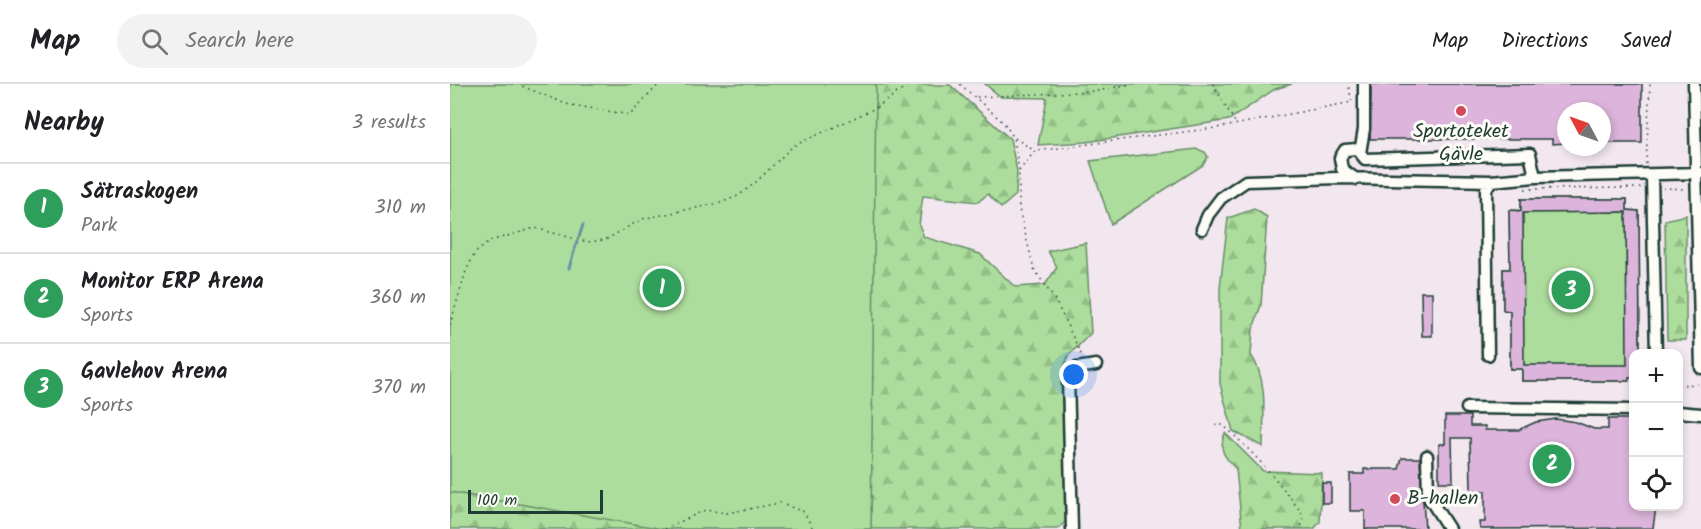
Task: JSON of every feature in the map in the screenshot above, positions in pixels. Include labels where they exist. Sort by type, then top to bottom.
[{"type":"street","points":[[1363,156],[1364,84]]},
{"type":"street","points":[[1694,84],[1698,173],[1696,189],[1701,368]]},
{"type":"street","points":[[1356,179],[1342,169],[1340,159],[1345,150],[1357,149],[1381,179]]},
{"type":"street","points":[[1363,156],[1530,154],[1535,177]]},
{"type":"street","points":[[1202,230],[1208,215],[1221,198],[1246,181],[1381,179],[1491,182],[1535,177],[1698,173]]},
{"type":"street","points":[[1649,176],[1652,188],[1656,349]]},
{"type":"street","points":[[1488,355],[1486,189],[1491,182]]},
{"type":"street","points":[[1072,529],[1068,377],[1077,368],[1091,365]]},
{"type":"street","points":[[1467,408],[1629,410]]},
{"type":"street","points":[[1683,412],[1701,414]]},
{"type":"street","points":[[1427,456],[1428,496],[1449,529]]},
{"type":"path","points":[[517,84],[566,104],[630,115],[659,84]]},
{"type":"path","points":[[450,325],[466,271],[475,253],[490,241],[534,228],[587,242],[605,240],[642,219],[720,203],[738,196],[755,183],[793,146],[878,107],[909,84]]},
{"type":"path","points":[[960,84],[1004,123],[1014,138],[1035,152],[1236,124],[1352,102],[1348,84]]},
{"type":"path","points":[[976,97],[1097,91],[1131,84]]},
{"type":"path","points":[[1213,84],[1236,124]]},
{"type":"path","points":[[1649,176],[1650,84]]},
{"type":"path","points":[[1014,138],[1019,171],[1019,209],[1034,269],[1055,300],[1091,365]]},
{"type":"path","points":[[1019,171],[1035,152]]},
{"type":"path","points":[[1522,189],[1696,189]]},
{"type":"path","points":[[1683,385],[1701,384]]},
{"type":"path","points":[[1215,425],[1223,425],[1254,453],[1282,485],[1303,515],[1301,529]]},
{"type":"path","points":[[665,529],[705,510],[727,513],[780,503],[804,512],[813,529]]},
{"type":"green space","points":[[450,84],[950,85],[1010,139],[1017,171],[1016,195],[1001,208],[988,194],[978,202],[923,196],[919,225],[924,237],[980,254],[1015,287],[1045,285],[1057,267],[1048,251],[1086,243],[1091,333],[1068,356],[1061,376],[1067,520],[1058,529],[450,529]]},
{"type":"green space","points":[[450,84],[876,84],[871,529],[663,529],[450,492]]},
{"type":"green space","points":[[985,84],[1292,84],[1275,89],[1229,120],[1086,142],[1038,145],[1047,98],[1001,97]]},
{"type":"green space","points":[[1197,149],[1205,152],[1208,157],[1203,165],[1111,224],[1090,161]]},
{"type":"green space","points":[[1521,199],[1627,199],[1627,210],[1639,211],[1640,349],[1629,349],[1629,381],[1522,381],[1522,369],[1510,369],[1510,311],[1503,310],[1503,269],[1510,269],[1509,210],[1521,210]]},
{"type":"green space","points":[[1254,209],[1267,217],[1261,305],[1253,329],[1251,355],[1257,365],[1263,388],[1263,447],[1233,431],[1220,384],[1220,288],[1228,218]]},
{"type":"green space","points":[[1686,215],[1686,340],[1667,340],[1665,220]]},
{"type":"green space","points":[[1225,433],[1263,471],[1322,473],[1320,522],[1314,529],[1242,529],[1236,469],[1225,457],[1222,448]]},
{"type":"building","name":"Sportoteket Gävle","points":[[1371,84],[1642,84],[1642,143],[1611,143],[1611,102],[1557,102],[1557,144],[1552,144],[1552,139],[1370,139]]},
{"type":"building","points":[[1521,199],[1627,199],[1627,210],[1639,211],[1640,349],[1629,349],[1629,381],[1522,381],[1522,369],[1510,369],[1510,311],[1503,310],[1503,269],[1510,269],[1509,210],[1521,211]],"holes":[[[1626,212],[1627,365],[1524,365],[1523,213]]]},
{"type":"building","points":[[1421,292],[1432,292],[1432,336],[1422,336]]},
{"type":"building","points":[[1445,416],[1470,416],[1470,426],[1485,426],[1485,430],[1518,430],[1536,422],[1556,419],[1576,422],[1594,429],[1608,429],[1608,419],[1629,419],[1629,511],[1655,511],[1653,528],[1480,529],[1479,522],[1485,522],[1485,491],[1471,491],[1470,438],[1452,438],[1453,482],[1439,482],[1439,444],[1445,444]]},
{"type":"building","name":"B-hallen","points":[[1402,458],[1420,458],[1425,529],[1365,529],[1365,511],[1350,511],[1350,474],[1364,474],[1364,469],[1399,469]]},
{"type":"building","points":[[1322,483],[1331,483],[1331,503],[1322,503]]},
{"type":"waterway","points":[[579,237],[583,225]]},
{"type":"waterway","points":[[569,268],[577,242]]},
{"type":"place","name":"Sportoteket Gävle","points":[[1461,111]]},
{"type":"place","name":"Sätraskogen","points":[[662,288]]},
{"type":"place","name":"Gavlehov Arena","points":[[1571,290]]},
{"type":"place","name":"Monitor ERP Arena","points":[[1552,464]]},
{"type":"place","name":"B-hallen","points":[[1395,499]]}]
